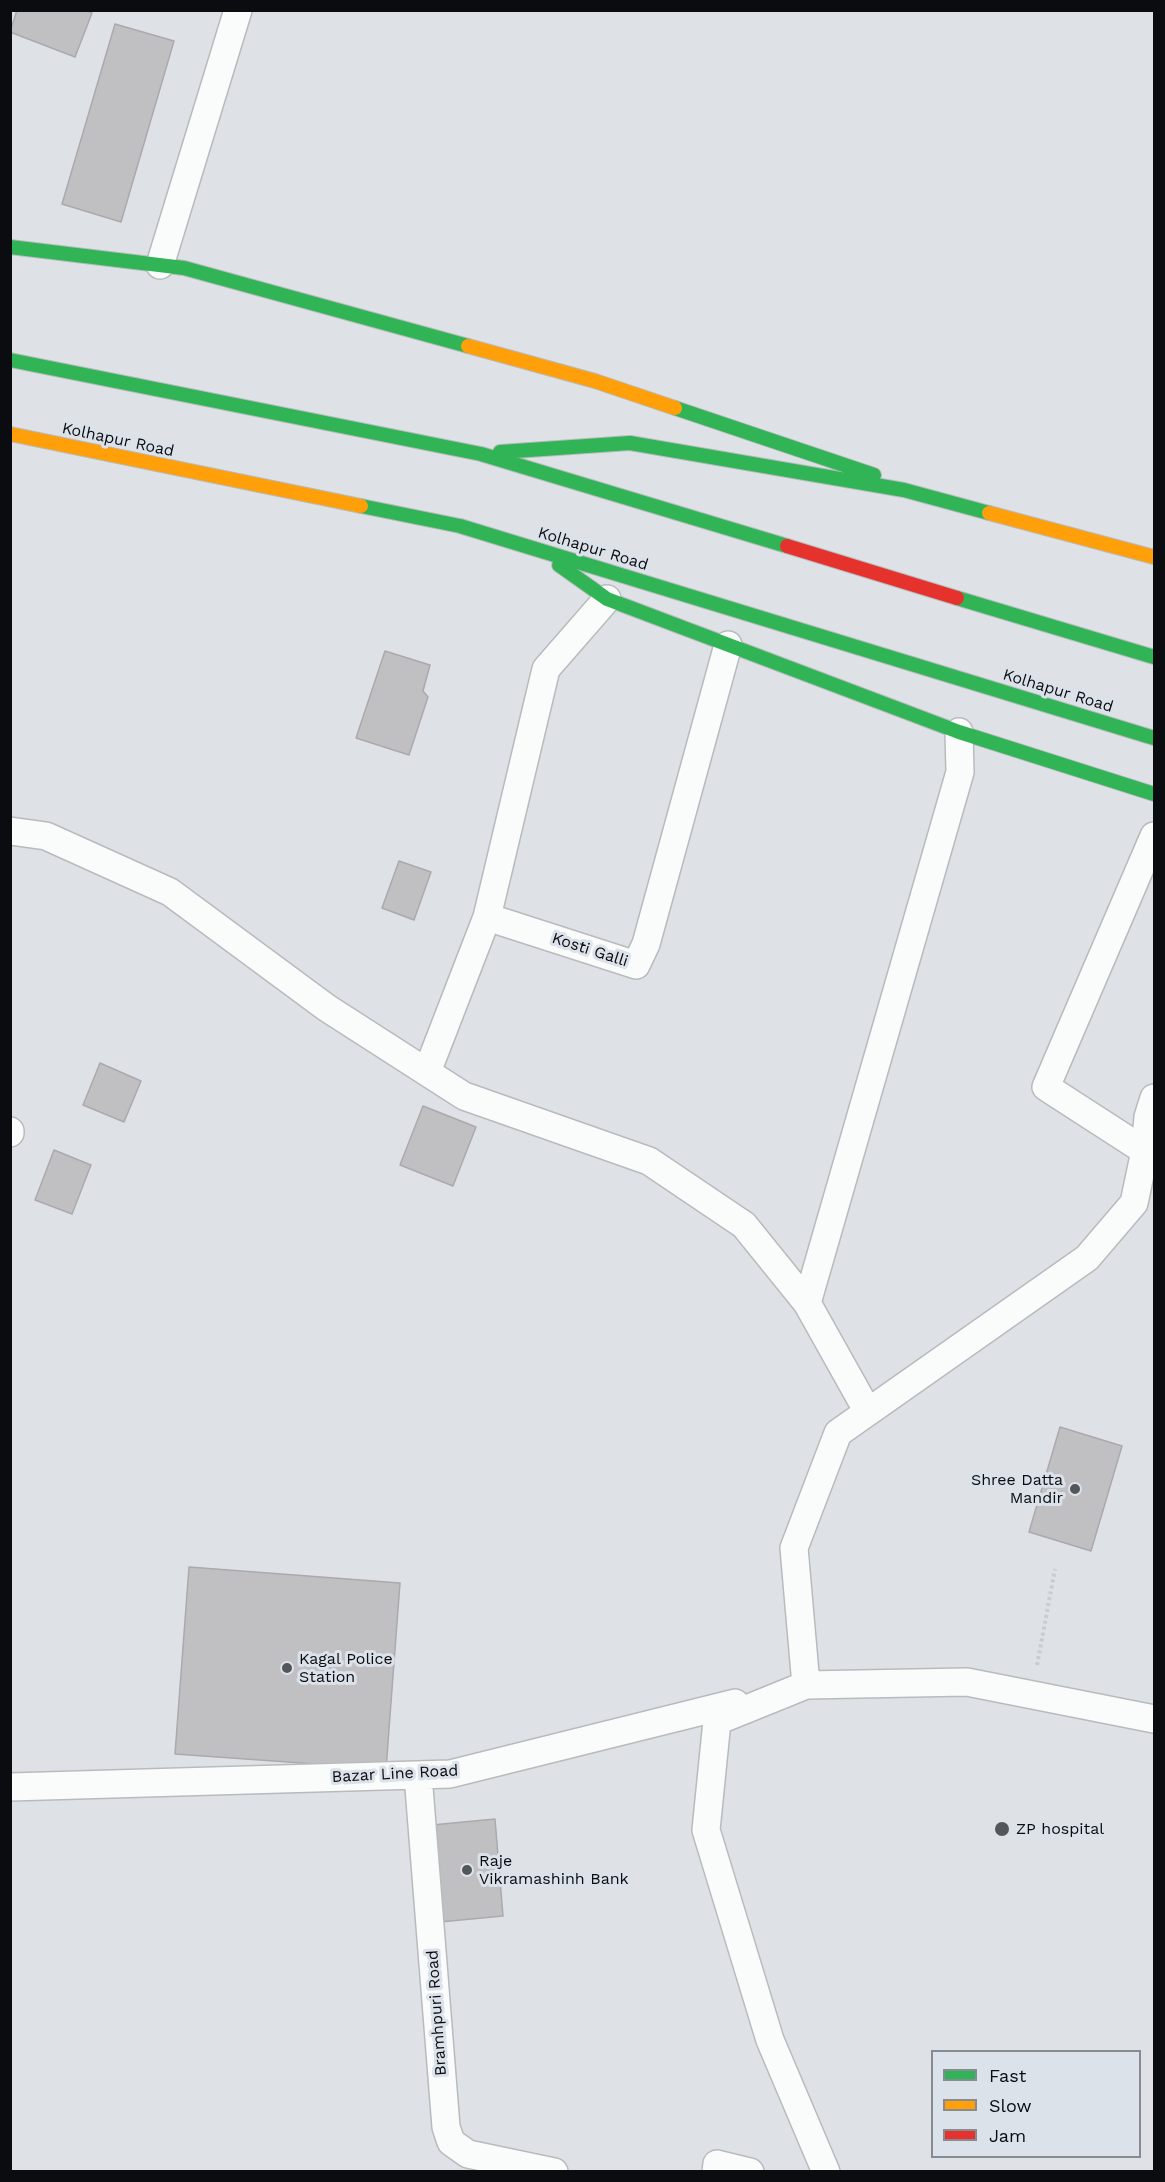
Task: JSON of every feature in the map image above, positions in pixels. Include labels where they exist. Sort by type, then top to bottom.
[{"type":"main road","points":[[10,247],[184,268],[595,381],[973,508]]},
{"type":"main road","points":[[10,360],[480,454],[1155,657]]},
{"type":"main road","name":"Kolhapur Road","points":[[10,434],[460,526],[1155,738]]},
{"type":"main road","points":[[480,454],[630,443],[904,490],[1155,557]]},
{"type":"main road","points":[[538,550],[607,599],[959,732],[1155,794]]},
{"type":"street","points":[[160,265],[238,10]]},
{"type":"street","points":[[427,1072],[487,917],[546,669],[607,599]]},
{"type":"street","name":"Kosti Galli","points":[[487,917],[636,965],[646,944],[728,645]]},
{"type":"street","points":[[807,1303],[960,772],[959,732]]},
{"type":"street","points":[[10,831],[46,836],[170,892],[327,1008],[464,1095],[649,1161],[744,1225],[807,1303],[868,1413]]},
{"type":"street","points":[[1150,1152],[1046,1087],[1155,836]]},
{"type":"street","points":[[806,1685],[794,1548],[838,1433],[1088,1258],[1134,1203],[1150,1152],[1148,1117],[1155,1098]]},
{"type":"street","points":[[826,2172],[770,2040],[706,1830],[717,1721],[806,1685],[967,1682],[1155,1719]]},
{"type":"street","name":"Bazar Line Road","points":[[10,1787],[450,1774],[806,1685]]},
{"type":"street","name":"Bramhpuri Road","points":[[418,1775],[446,2127],[451,2142],[468,2154],[554,2172]]},
{"type":"street","points":[[716,2172],[717,2164],[750,2172]]},
{"type":"path","points":[[1032,1695],[1055,1569]]},
{"type":"building","points":[[17,10],[86,10],[92,13],[75,57],[10,32]]},
{"type":"building","points":[[115,24],[174,41],[121,222],[62,204]]},
{"type":"building","points":[[385,651],[430,665],[423,691],[428,697],[409,755],[356,738]]},
{"type":"building","points":[[399,861],[431,872],[414,920],[382,908]]},
{"type":"building","points":[[100,1063],[141,1081],[124,1122],[83,1105]]},
{"type":"building","points":[[423,1106],[476,1127],[453,1186],[400,1165]]},
{"type":"building","points":[[54,1150],[91,1165],[72,1214],[35,1200]]},
{"type":"building","name":"Shree Datta Mandir","points":[[1060,1427],[1122,1446],[1091,1551],[1029,1532]]},
{"type":"building","name":"Kagal Police Station","points":[[189,1567],[400,1583],[386,1769],[175,1754]]},
{"type":"building","name":"Raje Vikramashinh Bank","points":[[495,1819],[503,1916],[440,1922],[432,1825]]},
{"type":"traffic: fast","points":[[10,247],[184,268],[468,346]]},
{"type":"traffic: fast","points":[[10,360],[481,454],[787,546]]},
{"type":"traffic: fast","points":[[675,408],[874,475]]},
{"type":"traffic: fast","points":[[500,452],[630,443],[904,490],[989,513]]},
{"type":"traffic: fast","points":[[361,506],[460,526],[1154,738]]},
{"type":"traffic: fast","points":[[559,565],[607,599],[959,732],[1154,794]]},
{"type":"traffic: fast","points":[[957,598],[1154,657]]},
{"type":"traffic: slow","points":[[468,346],[595,381],[675,408]]},
{"type":"traffic: slow","points":[[10,434],[361,506]]},
{"type":"traffic: slow","points":[[989,513],[1154,557]]},
{"type":"traffic: jam","points":[[787,546],[957,598]]},
{"type":"place","name":"Shree Datta Mandir","points":[[1075,1489]]},
{"type":"place","name":"Kagal Police Station","points":[[287,1668]]},
{"type":"place","name":"ZP hospital","points":[[1002,1829]]},
{"type":"place","name":"Raje Vikramashinh Bank","points":[[467,1870]]}]
